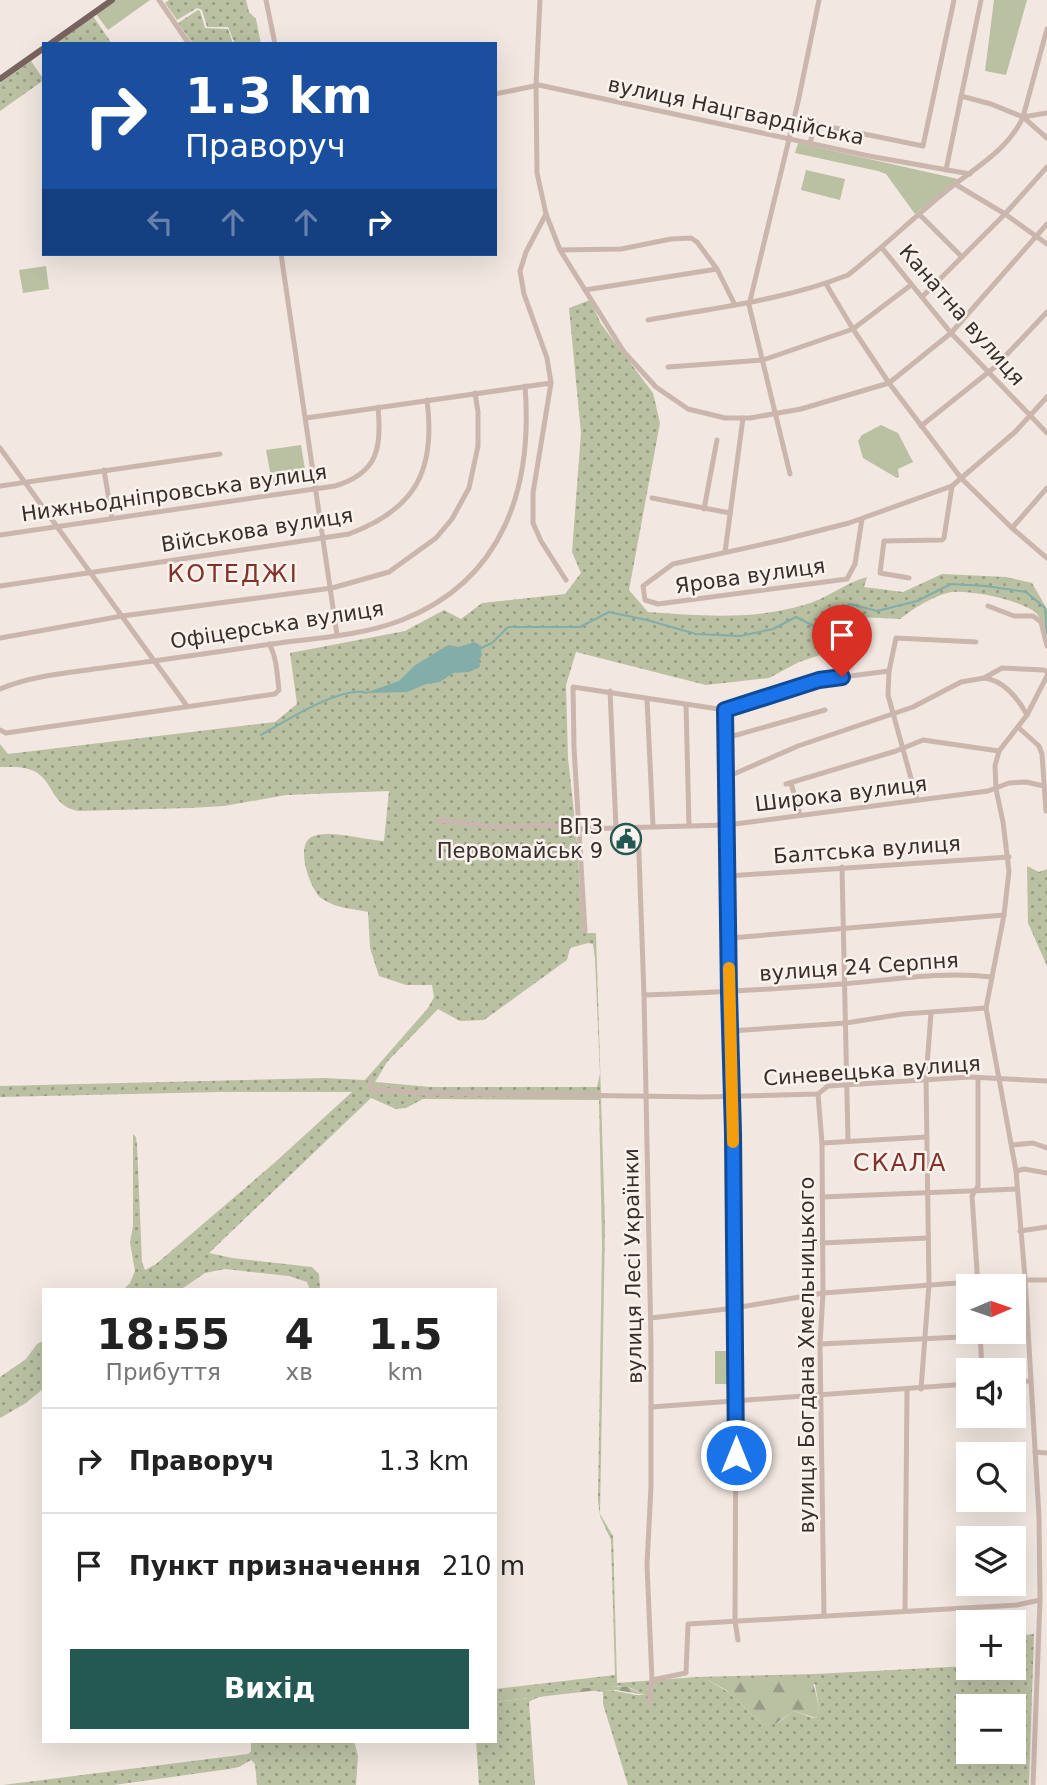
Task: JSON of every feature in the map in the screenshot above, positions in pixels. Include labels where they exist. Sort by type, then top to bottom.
[{"type":"main road","points":[[53,42],[112,0]]},
{"type":"main road","points":[[0,79],[42,49]]},
{"type":"street","points":[[159,0],[188,42]]},
{"type":"street","points":[[266,0],[275,42]]},
{"type":"street","points":[[540,0],[536,85],[538,183],[545,214],[560,250],[624,352],[668,397],[688,409],[743,418],[776,415],[889,383],[951,333],[1047,224]]},
{"type":"street","points":[[790,474],[749,305],[798,102],[819,0]]},
{"type":"street","points":[[810,143],[815,124],[923,146],[954,0]]},
{"type":"street","points":[[946,170],[981,0]]},
{"type":"street","points":[[648,320],[735,305],[827,284],[848,275],[970,174],[1018,128],[1047,29]]},
{"type":"street","name":"вулиця Нацгвардійська","points":[[497,94],[536,85],[788,139],[970,174]]},
{"type":"street","points":[[961,96],[1023,117],[1047,138]]},
{"type":"street","points":[[1023,117],[1047,113]]},
{"type":"street","points":[[922,297],[1005,214],[1047,167]]},
{"type":"street","points":[[955,184],[1005,214],[1047,244]]},
{"type":"street","points":[[545,214],[526,252],[520,271],[524,294],[547,358],[551,383],[533,493],[533,523],[566,580]]},
{"type":"street","points":[[920,215],[962,257]]},
{"type":"street","points":[[560,250],[621,249],[691,238],[717,269],[735,305]]},
{"type":"street","name":"Канатна вулиця","points":[[882,248],[951,333],[1047,433]]},
{"type":"street","points":[[281,256],[337,635]]},
{"type":"street","points":[[585,290],[717,269]]},
{"type":"street","points":[[827,284],[889,383],[961,478],[1047,558]]},
{"type":"street","points":[[668,366],[763,360],[853,329],[911,285]]},
{"type":"street","points":[[921,426],[988,373],[1047,312]]},
{"type":"street","points":[[306,418],[551,383]]},
{"type":"street","name":"Офіцерська вулиця","points":[[0,689],[49,677],[371,629],[425,609],[453,592],[485,558],[501,533],[522,481],[528,432],[526,386]]},
{"type":"street","points":[[0,638],[122,617],[332,588],[389,572],[429,544],[452,519],[469,488],[475,466],[479,429],[475,393]]},
{"type":"street","points":[[743,418],[724,552],[862,519],[952,486],[1015,432],[1047,397]]},
{"type":"street","name":"Військова вулиця","points":[[0,586],[349,534],[368,527],[382,520],[403,502],[424,470],[430,428],[427,400]]},
{"type":"street","name":"Нижньодніпровська вулиця","points":[[0,535],[349,482],[360,475],[374,459],[380,437],[378,407]]},
{"type":"street","points":[[704,509],[717,440]]},
{"type":"street","points":[[0,447],[187,706]]},
{"type":"street","points":[[0,486],[220,454]]},
{"type":"street","points":[[104,470],[112,518]]},
{"type":"street","points":[[909,578],[880,573],[884,541],[942,540],[952,486]]},
{"type":"street","points":[[1012,528],[1047,488]]},
{"type":"street","points":[[652,498],[730,513]]},
{"type":"street","name":"Ярова вулиця","points":[[724,552],[673,564],[643,586],[645,600],[658,604],[847,579],[855,564],[862,519]]},
{"type":"street","points":[[988,606],[1014,616],[1033,616],[1041,622],[1047,646]]},
{"type":"street","points":[[917,800],[888,695],[895,638],[976,642]]},
{"type":"street","points":[[0,730],[6,733],[278,692],[273,651],[269,644]]},
{"type":"street","points":[[984,678],[1002,668],[1044,670],[1047,674],[1027,715],[999,751],[995,766],[996,789],[1009,857],[1004,915],[986,1008],[1016,1171],[1024,1274]]},
{"type":"street","points":[[585,931],[573,687],[725,710],[819,680],[889,671]]},
{"type":"street","points":[[726,777],[798,746],[914,707],[961,682],[994,679],[1018,698],[1027,715]]},
{"type":"street","points":[[610,691],[616,828]]},
{"type":"street","points":[[647,699],[653,826]]},
{"type":"street","points":[[686,705],[689,826]]},
{"type":"street","points":[[725,710],[735,1308],[735,1621],[738,1640]]},
{"type":"street","points":[[726,738],[825,710]]},
{"type":"street","points":[[1018,727],[1039,746],[1042,754],[1046,811]]},
{"type":"street","points":[[800,815],[788,783],[923,740],[999,751]]},
{"type":"street","name":"Широка вулиця","points":[[438,820],[495,827],[546,825],[579,829],[727,825],[996,789],[1009,783],[1026,782],[1044,786]]},
{"type":"street","name":"вулиця Лесі Українки","points":[[638,828],[651,1318],[648,1565],[652,1680],[649,1704]]},
{"type":"street","name":"Балтська вулиця","points":[[728,876],[1009,857]]},
{"type":"street","points":[[842,867],[848,1141]]},
{"type":"street","points":[[730,938],[1004,915]]},
{"type":"street","name":"вулиця 24 Серпня","points":[[644,995],[729,993],[932,976],[992,977]]},
{"type":"street","points":[[730,1031],[846,1023],[903,1014],[986,1008]]},
{"type":"street","points":[[921,1389],[929,1284],[926,1079],[931,1013]]},
{"type":"street","points":[[977,1274],[972,1196],[978,1186],[978,1078]]},
{"type":"street","name":"Синевецька вулиця","points":[[370,1082],[371,1088],[421,1093],[732,1095],[818,1094],[828,1086],[926,1079],[998,1078],[1047,1081]]},
{"type":"street","name":"вулиця Богдана Хмельницького","points":[[818,1094],[822,1143],[823,1293],[820,1395],[824,1616]]},
{"type":"street","points":[[822,1143],[927,1137]]},
{"type":"street","points":[[1012,1145],[1033,1143],[1047,1147]]},
{"type":"street","points":[[1016,1171],[1024,1169],[1047,1173]]},
{"type":"street","points":[[822,1197],[1017,1189]]},
{"type":"street","points":[[1020,1231],[1047,1227]]},
{"type":"street","points":[[822,1243],[928,1238]]},
{"type":"street","points":[[1026,1279],[1047,1280]]},
{"type":"street","points":[[651,1318],[735,1308],[823,1293],[956,1283]]},
{"type":"street","points":[[1026,1299],[1039,1517],[1039,1647],[1033,1785]]},
{"type":"street","points":[[820,1344],[956,1336]]},
{"type":"street","points":[[1026,1381],[1030,1381]]},
{"type":"street","points":[[651,1407],[956,1385]]},
{"type":"street","points":[[905,1611],[907,1390]]},
{"type":"street","points":[[1035,1452],[1047,1453]]},
{"type":"street","points":[[1039,1517],[1047,1518]]},
{"type":"street","points":[[652,1680],[686,1673],[688,1624],[1017,1605],[1040,1600]]},
{"type":"street","points":[[1039,1647],[1047,1647]]},
{"type":"green space","points":[[115,0],[150,0],[108,30],[96,14]]},
{"type":"green space","points":[[169,0],[246,0],[249,12],[256,19],[261,42],[234,42],[228,27],[207,27],[202,10],[197,8],[177,20],[165,3]]},
{"type":"green space","points":[[994,0],[1027,0],[1006,75],[985,71]]},
{"type":"green space","points":[[198,10],[205,28],[228,29],[232,42],[192,42],[178,23]]},
{"type":"green space","points":[[93,16],[111,42],[57,42]]},
{"type":"green space","points":[[31,61],[42,77],[42,81],[0,111],[0,83]]},
{"type":"green space","points":[[798,143],[958,179],[915,214],[886,174],[795,153]]},
{"type":"green space","points":[[806,170],[845,179],[840,200],[801,190]]},
{"type":"green space","points":[[46,266],[49,289],[23,293],[19,270]]},
{"type":"green space","points":[[590,300],[601,324],[653,393],[660,423],[629,590],[648,612],[707,615],[765,613],[812,602],[867,577],[864,587],[903,592],[942,574],[1006,577],[1032,583],[1047,609],[1047,643],[1040,619],[1029,608],[993,596],[955,592],[928,601],[900,619],[859,617],[854,644],[799,662],[769,678],[706,685],[576,652],[566,685],[568,758],[583,933],[596,933],[605,1226],[600,1514],[613,1536],[617,1683],[696,1677],[956,1667],[956,1680],[1026,1680],[1026,1635],[1034,1634],[1029,1785],[628,1785],[603,1704],[603,1692],[581,1691],[607,1690],[645,1695],[631,1688],[618,1686],[497,1697],[497,1689],[615,1675],[611,1540],[600,1516],[598,1500],[602,1243],[599,1100],[423,1099],[406,1108],[396,1109],[371,1098],[209,1253],[312,1267],[319,1274],[320,1288],[309,1288],[307,1282],[289,1276],[225,1269],[205,1273],[183,1288],[125,1288],[135,1271],[130,1242],[133,1226],[133,1134],[137,1145],[142,1262],[145,1270],[156,1264],[272,1165],[352,1092],[0,1097],[0,1086],[323,1078],[365,1080],[428,1008],[434,997],[432,985],[406,985],[379,976],[370,948],[368,912],[338,906],[321,898],[308,876],[304,856],[308,840],[321,834],[384,841],[389,791],[286,795],[224,806],[78,811],[57,799],[46,781],[34,771],[0,767],[0,744],[8,754],[275,722],[297,704],[290,653],[405,631],[444,610],[461,619],[482,603],[565,594],[581,573],[572,552],[581,433],[569,308]],"holes":[[[593,944],[600,1074],[597,1087],[431,1087],[375,1082],[387,1062],[438,1009],[460,1021],[484,1020],[567,960],[570,948]],[[708,1680],[815,1684],[819,1707],[816,1718],[794,1711],[779,1722],[763,1725],[728,1692]]]},
{"type":"green space","points":[[881,425],[898,433],[913,462],[898,469],[897,478],[863,458],[858,441],[862,435]]},
{"type":"green space","points":[[301,445],[306,476],[272,482],[266,450]]},
{"type":"green space","points":[[1027,866],[1039,872],[1047,869],[1047,966],[1028,923]]},
{"type":"green space","points":[[42,1341],[42,1390],[26,1403],[0,1418],[0,1377],[26,1359]]},
{"type":"green space","points":[[715,1351],[729,1351],[730,1384],[715,1384]]},
{"type":"green space","points":[[787,1676],[812,1678],[819,1707],[816,1718],[794,1711],[775,1724],[763,1725],[726,1690],[708,1680]]},
{"type":"green space","points":[[609,1686],[627,1687],[645,1695],[599,1690],[497,1702],[497,1697]]},
{"type":"green space","points":[[547,1695],[529,1702],[535,1785],[479,1785],[476,1743],[497,1743],[497,1702]]},
{"type":"green space","points":[[251,1743],[355,1743],[358,1756],[356,1785],[257,1785],[255,1764],[251,1760],[229,1769],[114,1785],[3,1785],[248,1754],[251,1751]]},
{"type":"water","points":[[474,642],[480,645],[480,667],[469,672],[453,673],[440,682],[426,684],[407,692],[365,693],[399,681],[414,666],[448,645],[459,647]]},
{"type":"waterway","points":[[479,649],[492,643],[508,627],[580,627],[609,612],[696,634],[740,636],[773,629],[796,617],[814,626],[850,604],[877,611],[917,601],[951,584],[1026,592],[1045,608],[1047,634]]},
{"type":"waterway","points":[[261,735],[329,699],[356,692],[367,693]]},
{"type":"slow traffic","points":[[729,968],[733,1142]]},
{"type":"place","name":"ВПЗ Первомайськ 9","points":[[626,839]]},
{"type":"district","name":"КОТЕДЖІ","points":[[233,574]]},
{"type":"district","name":"СКАЛА","points":[[900,1163]]},
{"type":"route","points":[[736,1455],[725,710],[819,680],[842,677]]}]
